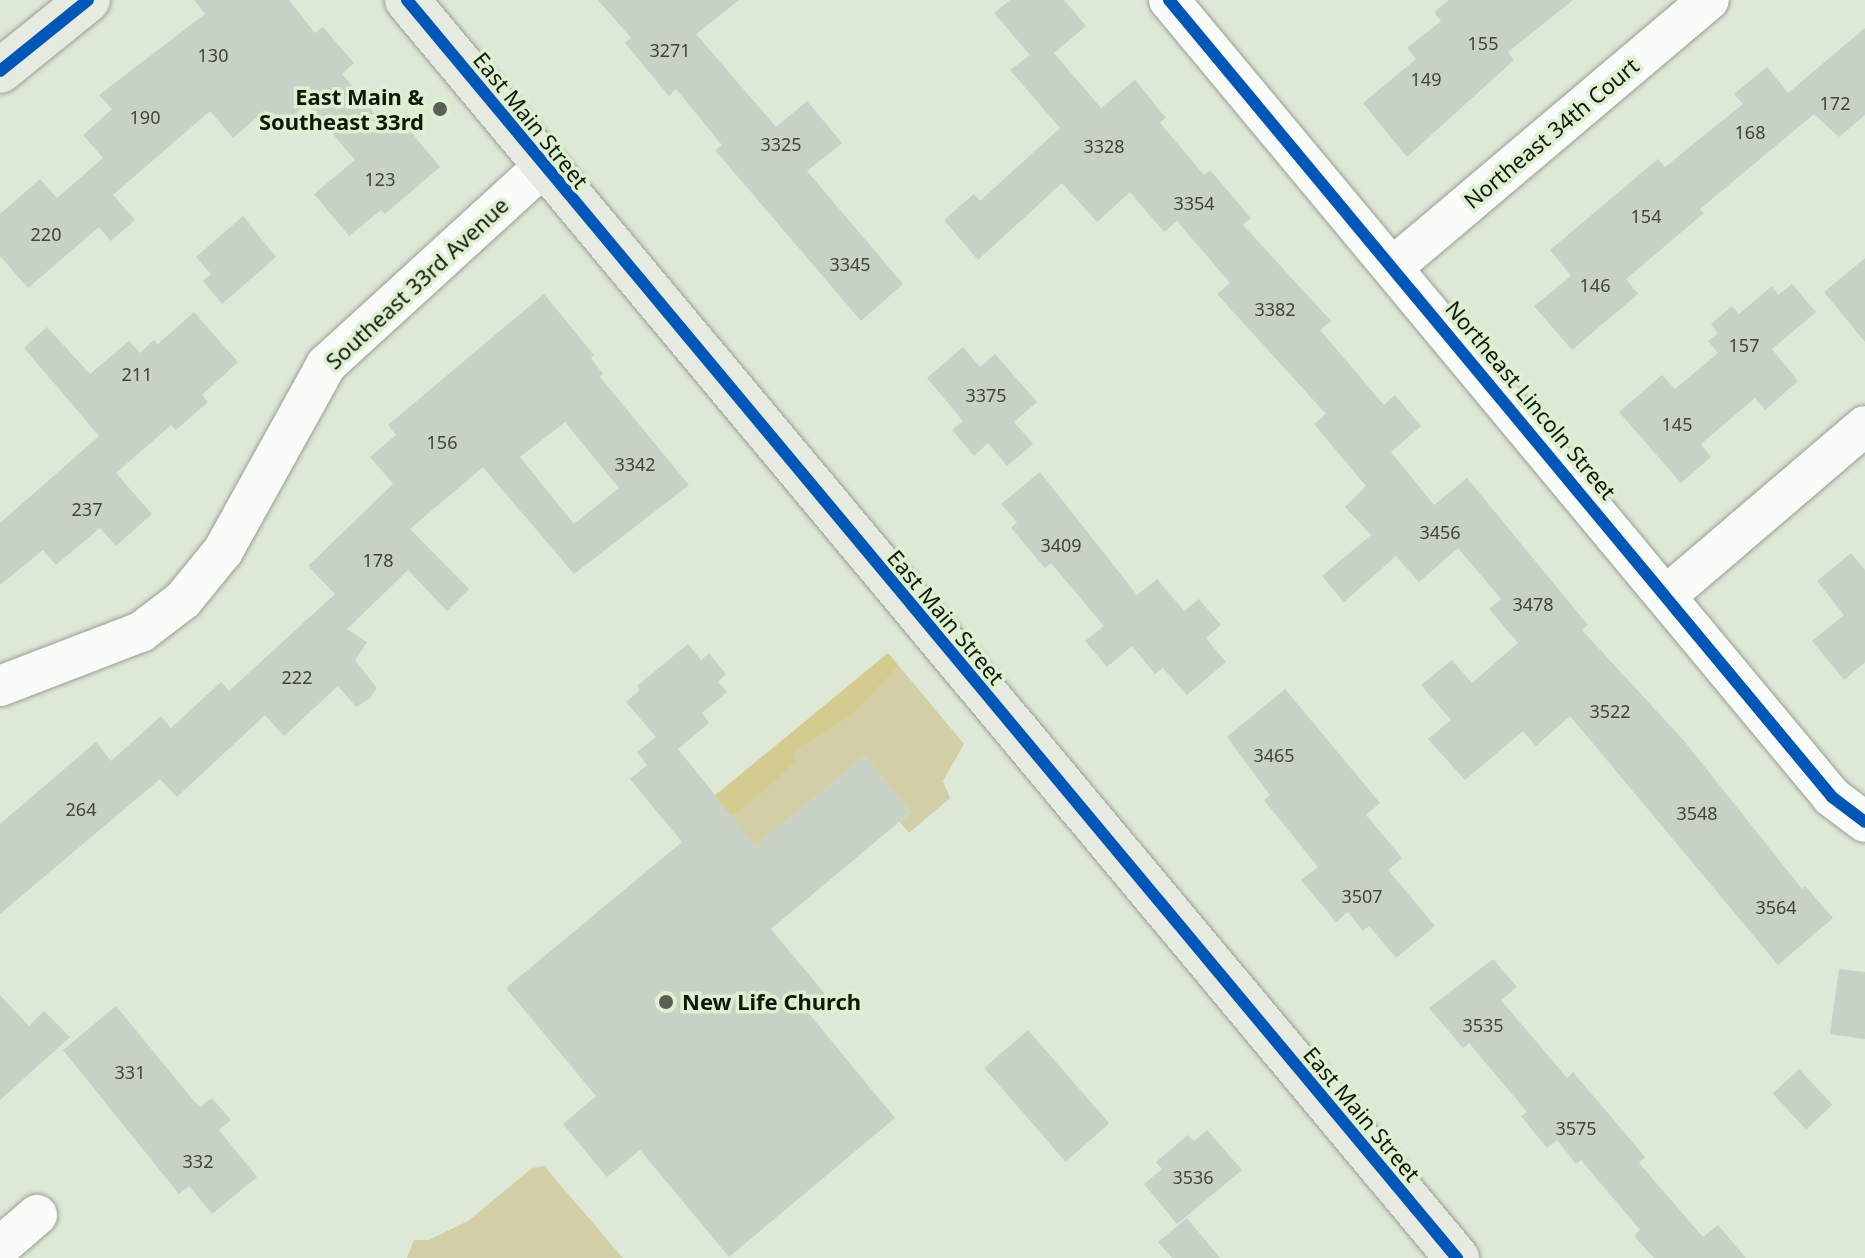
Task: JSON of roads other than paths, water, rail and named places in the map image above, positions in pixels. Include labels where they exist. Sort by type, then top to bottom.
[{"type":"main road","points":[[0,71],[88,0]]},
{"type":"main road","name":"East Main Street","points":[[407,0],[543,167],[1457,1258]]},
{"type":"street","name":"Northeast Lincoln Street","points":[[1169,0],[1394,266],[1832,797],[1865,822]]},
{"type":"street","name":"Northeast 34th Court","points":[[1394,266],[1709,0]]},
{"type":"street","name":"Southeast 33rd Avenue","points":[[0,686],[141,632],[183,600],[223,551],[326,365],[543,167]]},
{"type":"street","points":[[1667,595],[1865,426]]},
{"type":"street","points":[[0,1247],[37,1215]]},
{"type":"place","name":"East Main & Southeast 33rd","points":[[440,109]]},
{"type":"place","name":"New Life Church","points":[[666,1002]]}]
